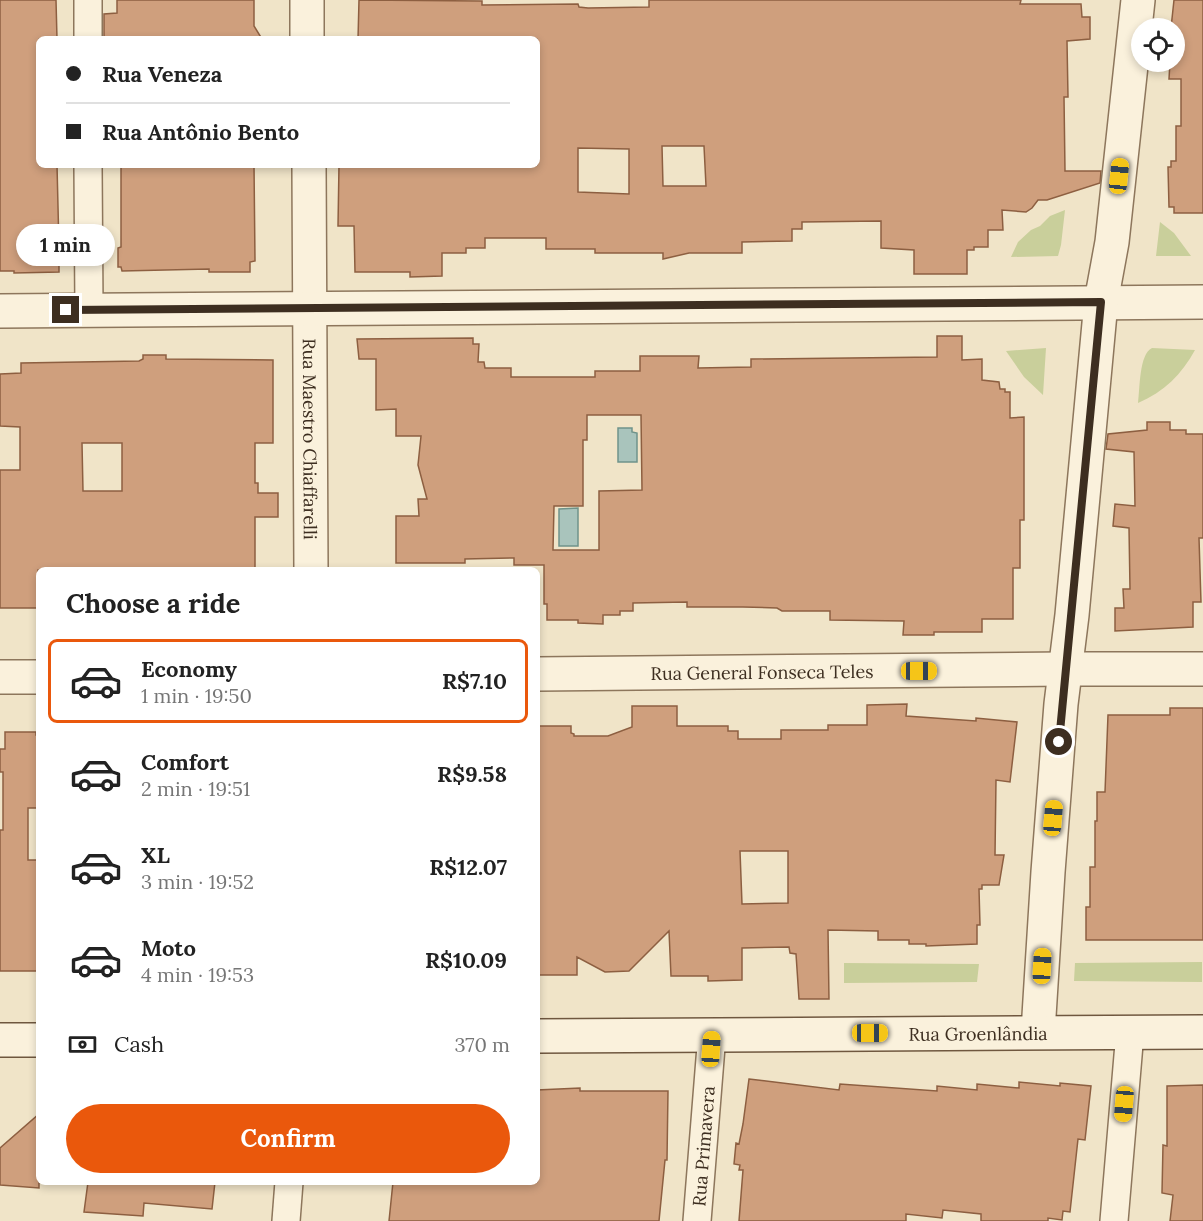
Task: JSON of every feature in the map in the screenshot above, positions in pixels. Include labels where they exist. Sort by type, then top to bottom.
[{"type":"street","points":[[88,0],[88,36]]},
{"type":"street","points":[[307,0],[308,36]]},
{"type":"street","points":[[1038,1032],[1048,872],[1065,669],[1101,302],[1112,242],[1138,0]]},
{"type":"street","points":[[88,168],[89,310]]},
{"type":"street","name":"Rua Maestro Chiaffarelli","points":[[309,168],[311,567]]},
{"type":"street","points":[[0,311],[1203,302]]},
{"type":"street","name":"Rua General Fonseca Teles","points":[[540,674],[1203,669]]},
{"type":"street","points":[[0,677],[36,677]]},
{"type":"street","points":[[1114,1221],[1130,1032]]},
{"type":"street","name":"Rua Groenlândia","points":[[540,1036],[1203,1032]]},
{"type":"street","name":"Rua Primavera","points":[[697,1221],[712,1034]]},
{"type":"street","points":[[0,1040],[36,1040]]},
{"type":"street","points":[[286,1221],[289,1185]]},
{"type":"green space","points":[[1065,210],[1058,256],[1011,257],[1018,242],[1031,230],[1040,226],[1050,216]]},
{"type":"green space","points":[[1160,222],[1174,233],[1191,256],[1156,256]]},
{"type":"green space","points":[[1046,348],[1043,395],[1024,377],[1006,351]]},
{"type":"green space","points":[[1152,348],[1195,350],[1171,381],[1138,403],[1142,364]]},
{"type":"green space","points":[[1202,962],[1202,982],[1074,981],[1075,963]]},
{"type":"green space","points":[[844,963],[979,964],[977,982],[844,983]]},
{"type":"water","points":[[618,428],[632,428],[632,432],[637,433],[637,462],[618,462]]},
{"type":"water","points":[[578,508],[578,546],[559,546],[559,509]]},
{"type":"building","points":[[0,0],[56,0],[57,36],[36,36],[36,168],[57,168],[59,248],[64,251],[59,259],[59,272],[0,271]]},
{"type":"building","points":[[117,0],[254,0],[254,26],[260,36],[104,36],[104,14],[117,13]]},
{"type":"building","points":[[359,0],[482,1],[482,5],[578,4],[579,7],[588,8],[649,7],[649,0],[1021,0],[1020,4],[1081,4],[1082,17],[1090,17],[1090,39],[1067,41],[1068,97],[1064,97],[1065,171],[1101,171],[1100,183],[1047,200],[1038,200],[1026,212],[1002,210],[1003,230],[988,230],[988,247],[974,247],[974,250],[967,250],[967,274],[914,274],[914,250],[881,248],[881,221],[802,222],[802,229],[792,229],[792,241],[742,242],[742,253],[689,253],[663,259],[663,253],[595,253],[595,249],[546,249],[546,238],[485,238],[485,248],[466,248],[466,253],[442,253],[442,276],[410,277],[410,272],[355,272],[354,226],[338,226],[339,168],[540,168],[540,36],[358,36]],"holes":[[[662,146],[704,146],[706,186],[663,186]],[[578,148],[629,149],[629,194],[578,192]]]},
{"type":"building","points":[[1174,0],[1203,0],[1203,213],[1174,213],[1174,207],[1169,207],[1168,167],[1171,167],[1171,161],[1176,161],[1176,126],[1181,126],[1181,79],[1169,79],[1169,72],[1185,72],[1185,18],[1172,18]]},
{"type":"building","points":[[121,168],[254,168],[255,261],[250,262],[250,272],[209,272],[209,269],[122,271],[121,267],[118,267],[118,248],[121,247]]},
{"type":"building","points":[[937,336],[962,336],[962,360],[982,359],[982,380],[999,382],[1000,389],[1010,392],[1010,418],[1024,417],[1024,520],[1020,520],[1020,568],[1013,568],[1013,619],[982,619],[982,632],[934,632],[934,635],[903,635],[904,621],[830,620],[830,611],[687,607],[687,602],[633,603],[633,611],[620,611],[620,615],[603,615],[603,624],[578,623],[578,620],[547,620],[547,604],[544,604],[544,565],[514,565],[514,558],[465,559],[465,563],[396,563],[396,516],[419,516],[418,499],[427,499],[418,465],[421,436],[396,436],[396,409],[376,410],[376,359],[359,359],[357,339],[473,338],[473,344],[479,344],[478,362],[484,362],[485,368],[511,368],[511,377],[595,377],[595,371],[640,371],[640,356],[699,356],[698,368],[751,367],[751,359],[937,357]],"holes":[[[587,415],[641,415],[642,490],[599,491],[599,550],[553,550],[554,506],[583,506],[583,440],[587,440]]]},
{"type":"building","points":[[143,355],[166,355],[166,359],[273,360],[273,443],[255,443],[255,483],[258,483],[258,493],[278,493],[278,517],[255,517],[255,567],[36,567],[36,608],[0,608],[0,470],[20,470],[20,427],[0,426],[0,374],[21,373],[21,363],[139,361],[143,359]],"holes":[[[82,443],[122,443],[122,491],[83,491]]]},
{"type":"building","points":[[1147,422],[1170,422],[1170,430],[1186,430],[1186,434],[1203,434],[1203,538],[1199,538],[1201,602],[1193,602],[1193,627],[1115,631],[1115,608],[1124,608],[1123,589],[1130,589],[1129,528],[1113,526],[1115,504],[1135,506],[1134,452],[1106,449],[1108,434],[1147,430]]},
{"type":"building","points":[[907,704],[906,716],[1017,722],[1010,782],[996,780],[995,855],[1004,855],[999,885],[982,885],[982,889],[979,889],[980,925],[977,925],[977,944],[926,946],[926,944],[909,944],[909,940],[878,940],[878,931],[828,930],[829,999],[799,999],[796,954],[790,953],[789,947],[742,948],[742,980],[708,981],[708,976],[671,976],[669,931],[629,971],[605,972],[577,957],[577,975],[540,975],[540,726],[571,726],[571,733],[574,736],[608,736],[632,727],[632,706],[677,706],[677,726],[728,726],[728,731],[738,731],[738,739],[781,739],[781,730],[828,730],[828,725],[867,725],[867,705]],"holes":[[[740,851],[788,851],[788,903],[742,904]]]},
{"type":"building","points":[[1170,708],[1203,708],[1203,940],[1086,940],[1086,907],[1090,907],[1090,867],[1095,867],[1097,792],[1105,792],[1108,715],[1170,715]]},
{"type":"building","points":[[5,732],[36,732],[36,808],[28,808],[28,860],[36,860],[36,971],[0,971],[0,830],[3,830],[3,772],[0,772],[0,749],[5,749]]},
{"type":"building","points":[[749,1079],[839,1090],[840,1084],[937,1091],[937,1086],[977,1090],[977,1084],[1019,1088],[1019,1082],[1091,1086],[1085,1140],[1078,1139],[1070,1212],[1063,1211],[1062,1220],[1048,1218],[1048,1221],[981,1221],[981,1214],[943,1210],[942,1218],[906,1214],[906,1221],[739,1221],[743,1170],[739,1170],[740,1165],[734,1164],[736,1143],[739,1144],[743,1124]]},
{"type":"building","points":[[1203,1085],[1203,1221],[1170,1221],[1173,1195],[1162,1193],[1163,1145],[1167,1146],[1167,1086]]},
{"type":"building","points":[[580,1088],[580,1091],[668,1091],[667,1160],[665,1160],[659,1221],[389,1221],[393,1185],[540,1185],[540,1090]]},
{"type":"building","points":[[36,1117],[36,1185],[39,1185],[39,1188],[0,1185],[0,1148]]},
{"type":"building","points":[[88,1185],[215,1185],[212,1209],[144,1203],[143,1216],[84,1212]]},
{"type":"route","points":[[66,310],[1101,302],[1059,742]]}]
